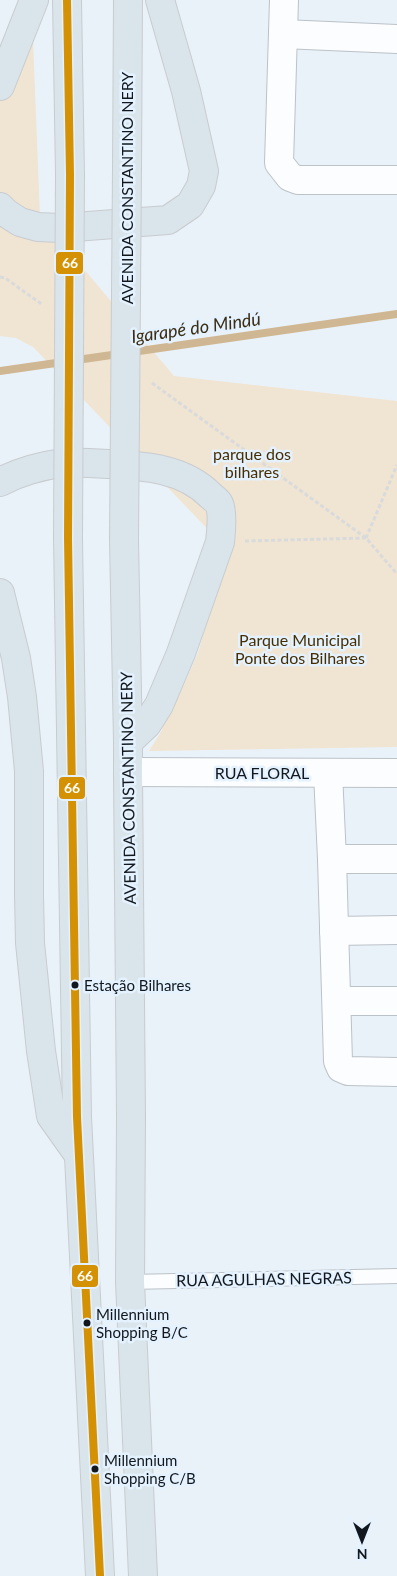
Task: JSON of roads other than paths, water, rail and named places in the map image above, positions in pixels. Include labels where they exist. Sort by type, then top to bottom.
[{"type":"highway","points":[[0,86],[34,0]]},
{"type":"highway","points":[[67,0],[70,174],[68,538],[78,1154],[100,1576]]},
{"type":"highway","name":"AVENIDA CONSTANTINO NERY","points":[[128,0],[124,540],[132,1117],[130,1282],[143,1576]]},
{"type":"highway","points":[[0,207],[6,214],[20,222],[38,227],[61,228],[168,220],[190,205],[201,186],[204,171],[186,92],[160,0]]},
{"type":"highway","points":[[0,482],[16,474],[62,463],[123,464],[166,470],[192,480],[219,504],[222,529],[220,542],[181,653],[159,705],[147,724],[128,742]]},
{"type":"highway","points":[[0,593],[16,658],[29,772],[30,943],[41,1051],[51,1116],[78,1154]]},
{"type":"street","points":[[284,0],[279,163],[284,171],[290,177],[298,180],[397,180]]},
{"type":"street","points":[[283,34],[397,38]]},
{"type":"street","name":"RUA FLORAL","points":[[128,772],[397,773]]},
{"type":"street","points":[[328,773],[338,1061],[341,1068],[348,1072],[397,1072]]},
{"type":"street","points":[[332,859],[397,859]]},
{"type":"street","points":[[334,931],[397,930]]},
{"type":"street","points":[[337,1001],[397,1001]]},
{"type":"lane","name":"RUA AGULHAS NEGRAS","points":[[130,1282],[397,1276]]},
{"type":"waterway","name":"Igarapé do Mindú","points":[[0,371],[397,314]]},
{"type":"place","name":"Estação Bilhares","points":[[75,985]]},
{"type":"place","name":"Millennium Shopping B/C","points":[[87,1323]]},
{"type":"place","name":"Millennium Shopping C/B","points":[[95,1469]]},
{"type":"park label","name":"parque dos bilhares","points":[[252,463]]},
{"type":"park label","name":"Parque Municipal Ponte dos Bilhares","points":[[300,649]]}]
